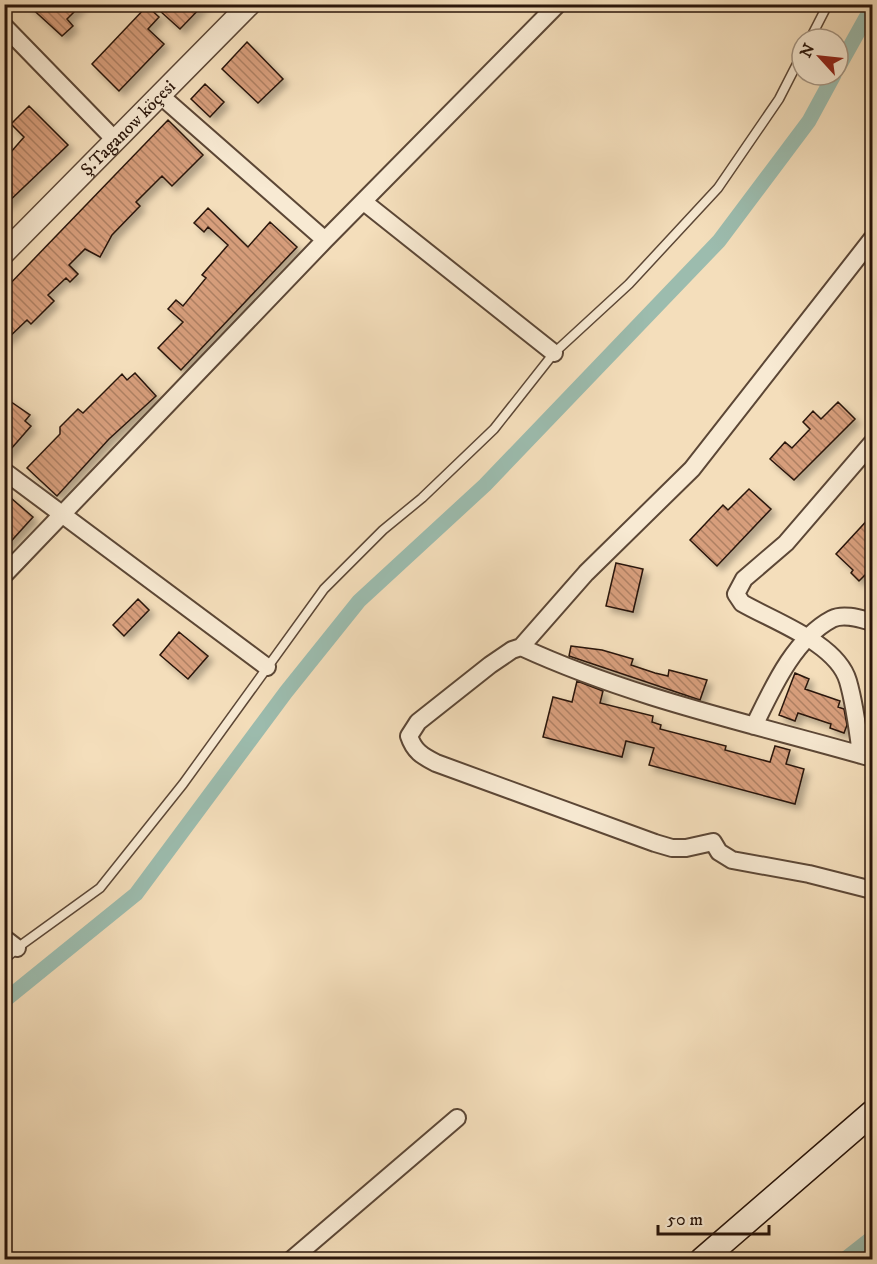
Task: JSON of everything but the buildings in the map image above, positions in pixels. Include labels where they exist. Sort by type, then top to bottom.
[{"type":"main road","points":[[702,1260],[873,1113]]},
{"type":"street","name":"Ş.Taganow köçesi","points":[[4,253],[250,4]]},
{"type":"street","points":[[4,575],[64,515],[325,240],[558,4]]},
{"type":"street","points":[[4,26],[116,141]]},
{"type":"street","points":[[161,96],[325,240]]},
{"type":"street","points":[[364,202],[554,353]]},
{"type":"street","points":[[873,239],[692,469],[586,573],[521,646],[490,665],[412,727],[409,736],[413,748],[429,760],[483,782],[517,791],[655,843],[672,848],[686,848],[713,842],[719,852],[732,860],[798,872],[873,890]]},
{"type":"street","points":[[521,646],[570,669],[654,698],[867,757],[848,680],[835,659],[808,639],[742,603],[736,594],[744,579],[786,543],[873,443]]},
{"type":"street","points":[[4,471],[267,667]]},
{"type":"street","points":[[754,726],[788,663],[808,639],[833,618],[855,617],[873,622]]},
{"type":"street","points":[[291,1260],[456,1118]]},
{"type":"lane","points":[[816,27],[828,4]]},
{"type":"lane","points":[[4,960],[11,943],[99,888],[183,784],[324,589],[383,530],[422,498],[494,429],[554,353],[629,284],[717,188],[779,99],[790,77]]},
{"type":"waterway","points":[[850,46],[872,7]]},
{"type":"waterway","points":[[4,1001],[136,894],[286,692],[359,601],[485,485],[719,241],[809,121],[827,87]]},
{"type":"waterway","points":[[844,1260],[872,1238]]}]
